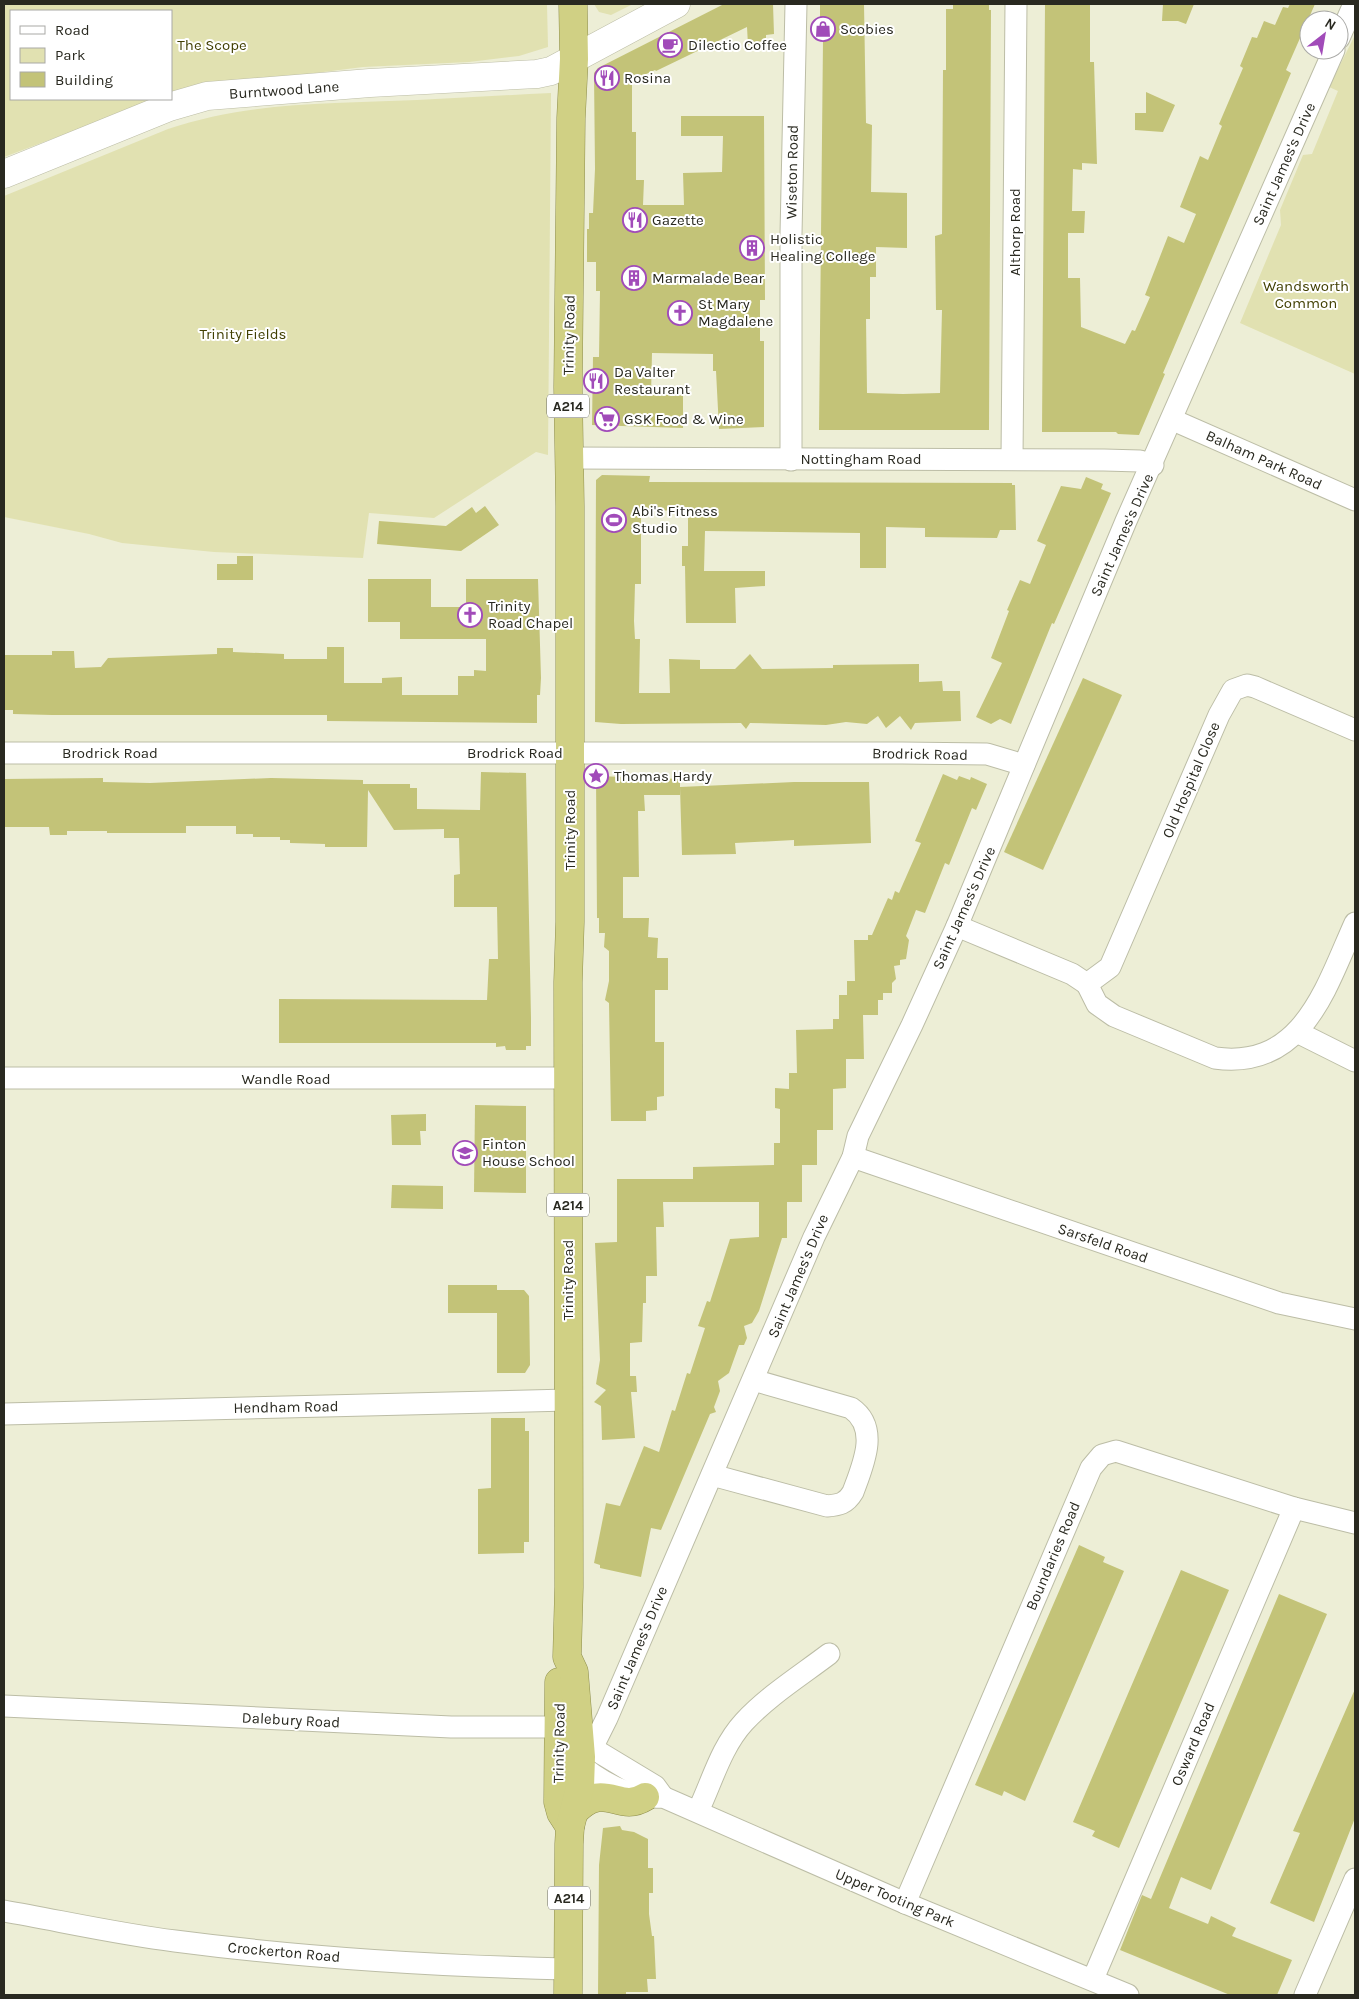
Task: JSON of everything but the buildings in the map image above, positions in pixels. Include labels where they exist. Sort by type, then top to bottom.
[{"type":"highway","name":"Trinity Road","points":[[568,1982],[572,1820],[561,1813],[558,1802],[575,1745],[560,1671],[567,1657],[570,1587],[568,1078],[570,506],[568,458],[571,118],[574,58],[573,4]]},
{"type":"highway","points":[[572,1820],[585,1802],[601,1796],[626,1802],[654,1797]]},
{"type":"main road","name":"Burntwood Lane","points":[[4,174],[169,107],[207,96],[370,83],[537,74],[551,71],[676,4]]},
{"type":"street","name":"Wiseton Road","points":[[791,460],[796,4]]},
{"type":"street","name":"Althorp Road","points":[[1012,459],[1016,4]]},
{"type":"street","name":"Saint James's Drive","points":[[575,1745],[712,1475],[832,1199],[853,1157],[858,1136],[912,1025],[957,926],[1119,540],[1330,60]]},
{"type":"street","name":"Balham Park Road","points":[[1173,420],[1355,500]]},
{"type":"street","name":"Nottingham Road","points":[[568,458],[1012,459],[1140,461],[1153,465]]},
{"type":"street","name":"Old Hospital Close","points":[[1087,984],[1110,967],[1215,723],[1233,690],[1247,685],[1255,687],[1355,730]]},
{"type":"street","name":"Brodrick Road","points":[[4,753],[987,754],[1024,765]]},
{"type":"street","points":[[957,926],[1072,974],[1087,984],[1098,1004],[1114,1016],[1215,1058],[1227,1060],[1269,1053],[1298,1032],[1315,1010],[1355,923]]},
{"type":"street","points":[[1298,1032],[1355,1061]]},
{"type":"street","name":"Wandle Road","points":[[4,1078],[568,1078]]},
{"type":"street","name":"Sarsfeld Road","points":[[853,1157],[1279,1303],[1355,1319]]},
{"type":"street","points":[[712,1475],[827,1506],[842,1505],[853,1492],[869,1438],[864,1420],[859,1414],[851,1408],[753,1380]]},
{"type":"street","name":"Hendham Road","points":[[4,1414],[568,1400]]},
{"type":"street","name":"Boundaries Road","points":[[906,1903],[1091,1468],[1102,1455],[1116,1451],[1294,1508],[1355,1523]]},
{"type":"street","name":"Osward Road","points":[[1096,1986],[1294,1508]]},
{"type":"street","points":[[698,1811],[721,1758],[743,1723],[769,1699],[829,1654]]},
{"type":"street","name":"Dalebury Road","points":[[4,1706],[451,1727],[575,1745]]},
{"type":"street","name":"Upper Tooting Park","points":[[575,1745],[614,1786],[698,1811],[1096,1986],[1128,1995]]},
{"type":"street","points":[[1305,1995],[1355,1879]]},
{"type":"street","name":"Crockerton Road","points":[[4,1911],[173,1941],[258,1952],[440,1965],[568,1982]]},
{"type":"green space","name":"The Scope","points":[[4,4],[547,4],[548,47],[519,56],[469,62],[363,67],[180,90],[172,94],[172,10],[10,10],[10,100],[155,100],[4,157]]},
{"type":"green space","points":[[594,4],[633,4],[611,15],[599,12]]},
{"type":"green space","name":"Wandsworth Common","points":[[1355,35],[1355,374],[1240,323],[1281,225],[1280,210],[1303,155],[1312,154],[1338,91],[1329,87],[1342,60],[1349,60],[1349,47]]},
{"type":"green space","name":"Trinity Fields","points":[[551,93],[548,455],[536,452],[434,518],[369,513],[363,558],[214,552],[122,543],[89,534],[4,517],[4,196],[168,129],[230,113],[323,104]]},
{"type":"place","name":"Scobies","points":[[823,29]]},
{"type":"place","name":"Dilectio Coffee","points":[[670,45]]},
{"type":"place","name":"Rosina","points":[[607,78]]},
{"type":"place","name":"Gazette","points":[[635,220]]},
{"type":"place","name":"Holistic Healing College","points":[[752,248]]},
{"type":"place","name":"Marmalade Bear","points":[[634,278]]},
{"type":"place","name":"St Mary Magdalene","points":[[680,313]]},
{"type":"place","name":"Da Valter Restaurant","points":[[596,381]]},
{"type":"place","name":"GSK Food & Wine","points":[[607,419]]},
{"type":"place","name":"Abi's Fitness Studio","points":[[614,520]]},
{"type":"place","name":"Trinity Road Chapel","points":[[470,615]]},
{"type":"place","name":"Thomas Hardy","points":[[596,776]]},
{"type":"place","name":"Finton House School","points":[[465,1153]]}]
